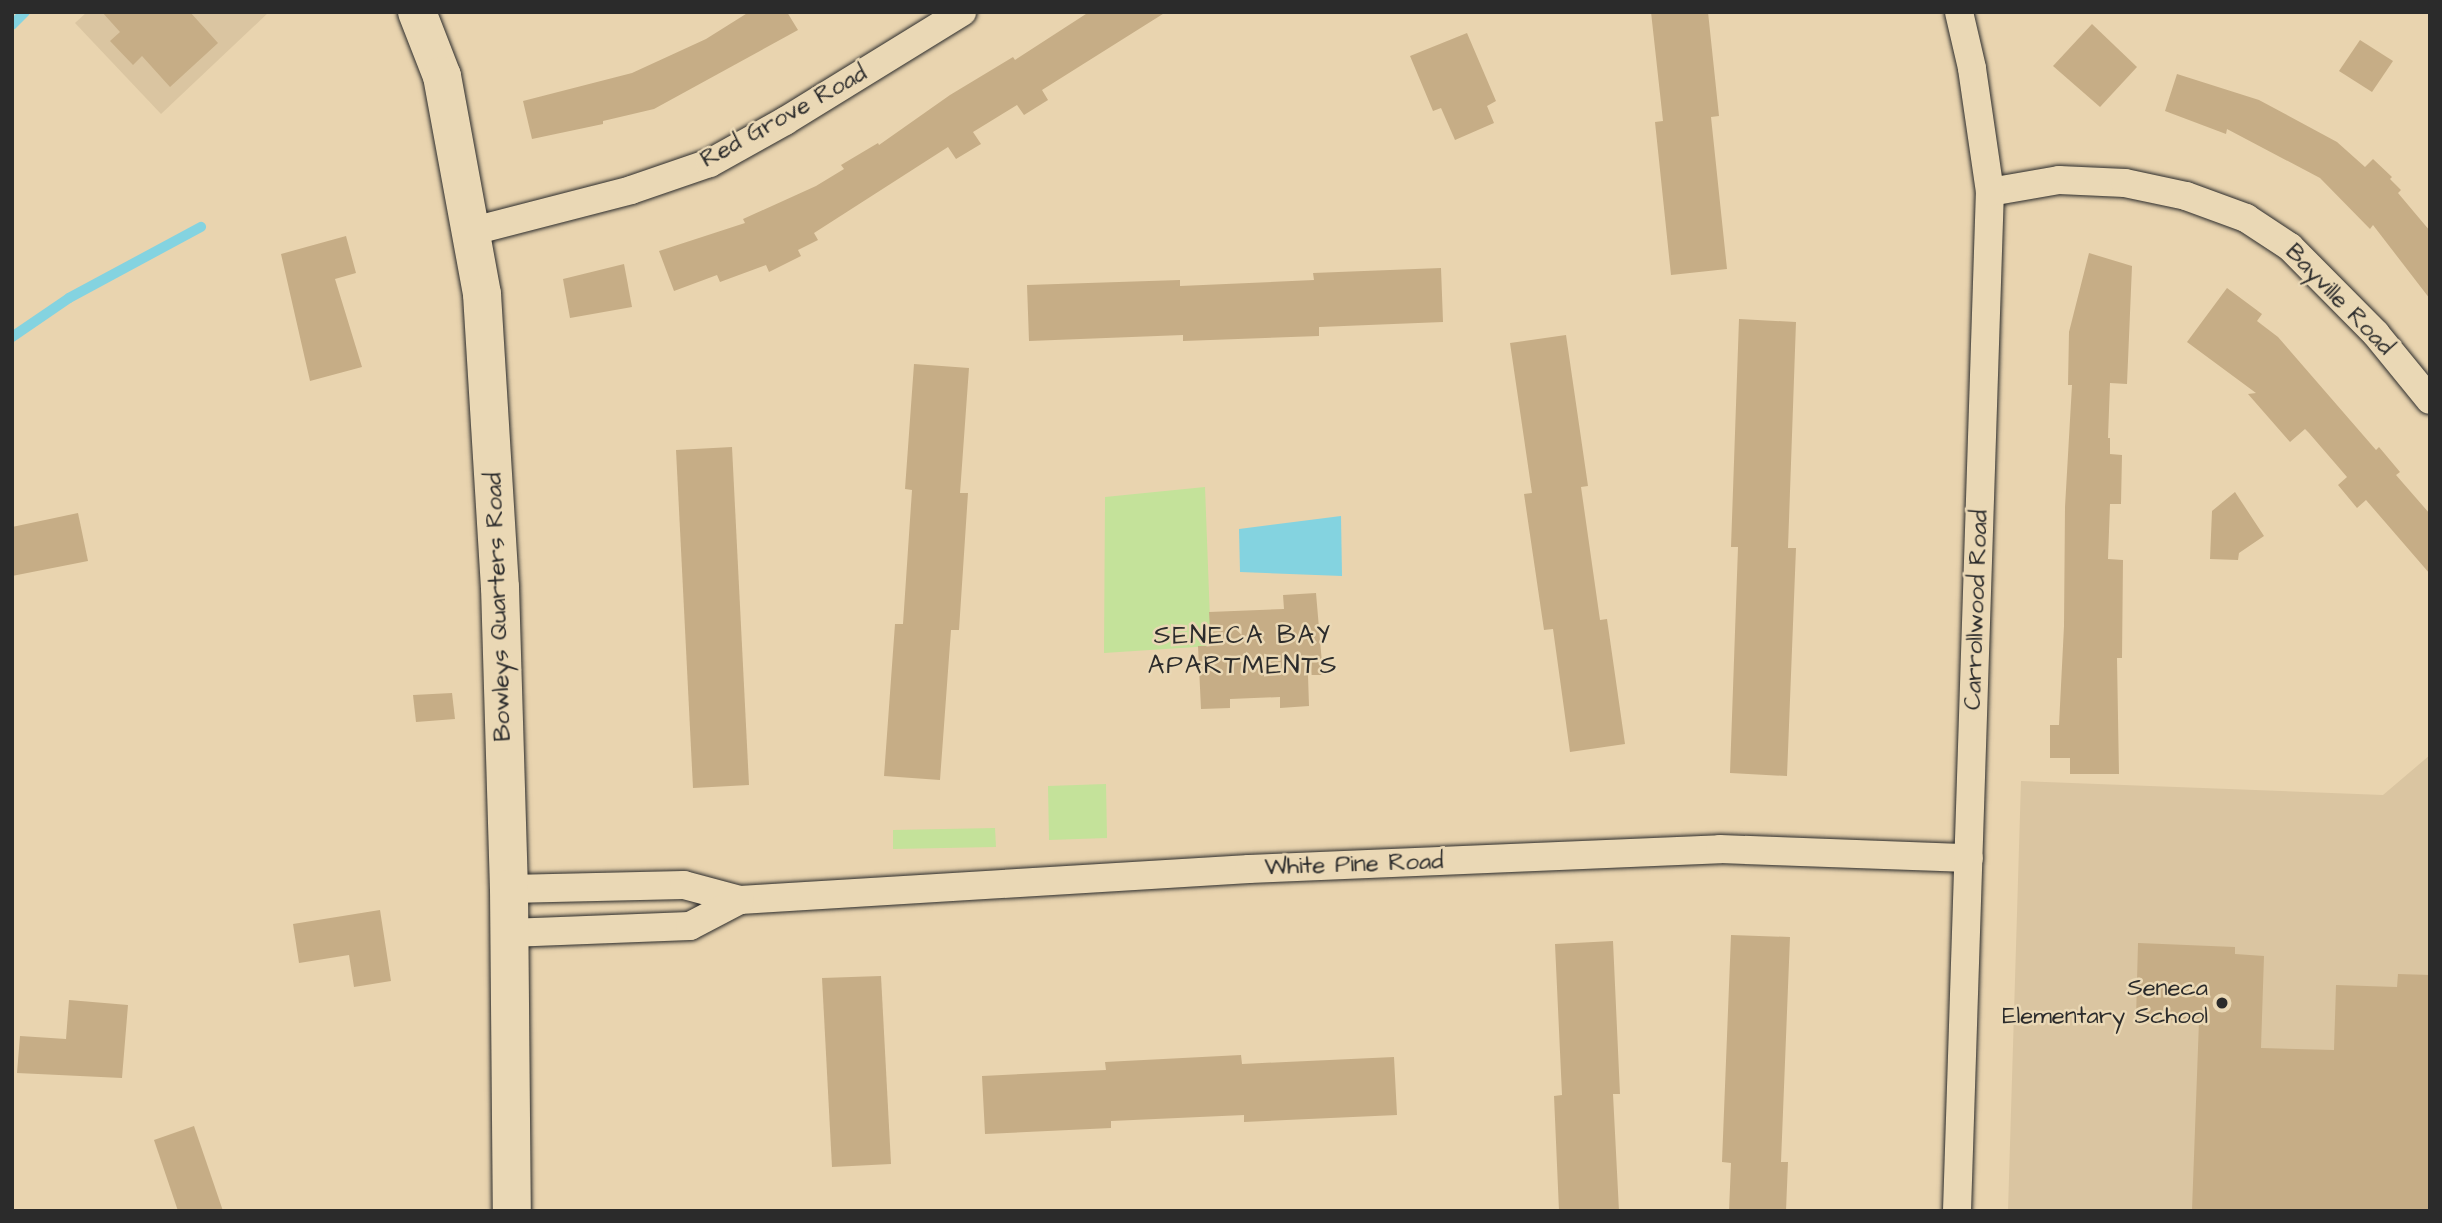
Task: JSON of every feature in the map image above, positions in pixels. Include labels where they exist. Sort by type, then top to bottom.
[{"type":"street","name":"Bowleys Quarters Road","points":[[417,12],[442,76],[473,231],[482,294],[499,573],[509,889],[512,1211]]},
{"type":"street","name":"Red Grove Road","points":[[473,231],[631,190],[710,163],[785,121],[962,12]]},
{"type":"street","name":"Carrollwood Road","points":[[1957,1211],[1990,191],[1972,68],[1959,12]]},
{"type":"street","name":"Bayville Road","points":[[1990,191],[2059,180],[2125,183],[2186,196],[2246,218],[2290,247],[2375,334],[2430,400]]},
{"type":"street","name":"White Pine Road","points":[[509,889],[684,885],[740,900],[1249,869],[1720,849],[1969,858]]},
{"type":"street","name":"White Pine Road","points":[[509,933],[690,926],[740,900]]},
{"type":"shaded area","points":[[87,12],[269,12],[161,114],[75,23]]},
{"type":"shaded area","name":"Seneca Elementary School","points":[[2430,755],[2430,1211],[2008,1211],[2021,781],[2383,795]]},
{"type":"green space","points":[[1205,487],[1211,646],[1104,653],[1105,497]]},
{"type":"green space","points":[[1106,784],[1107,838],[1049,840],[1048,786]]},
{"type":"green space","points":[[995,828],[996,847],[893,849],[893,830]]},
{"type":"water","points":[[1341,516],[1342,576],[1240,572],[1239,529]]},
{"type":"building","points":[[102,12],[190,12],[218,43],[170,87],[142,56],[133,65],[110,41],[120,32]]},
{"type":"building","points":[[749,12],[787,12],[798,30],[654,109],[603,121],[603,124],[532,139],[523,101],[632,73],[706,39]]},
{"type":"building","points":[[1089,12],[1166,12],[1042,90],[1048,100],[1024,115],[1017,105],[973,132],[981,144],[956,159],[948,147],[814,233],[818,240],[798,250],[801,256],[769,272],[766,265],[720,282],[717,275],[674,291],[659,251],[745,223],[743,219],[816,186],[844,169],[841,165],[878,143],[879,145],[950,95],[1013,57],[1015,60]]},
{"type":"building","points":[[1651,12],[1708,12],[1719,116],[1711,117],[1727,269],[1671,275],[1655,122],[1663,121]]},
{"type":"building","points":[[2092,24],[2137,67],[2100,107],[2053,66]]},
{"type":"building","points":[[1467,33],[1496,101],[1487,106],[1494,123],[1455,140],[1441,108],[1433,111],[1410,56]]},
{"type":"building","points":[[2360,40],[2393,61],[2372,92],[2339,71]]},
{"type":"building","points":[[2177,74],[2259,100],[2337,142],[2365,167],[2373,159],[2392,177],[2390,179],[2401,190],[2398,193],[2430,231],[2430,299],[2373,225],[2370,229],[2320,178],[2227,129],[2226,134],[2165,111]]},
{"type":"building","points":[[346,236],[356,273],[335,279],[362,367],[310,381],[281,254]]},
{"type":"building","points":[[2089,253],[2132,266],[2127,384],[2110,383],[2108,438],[2110,454],[2122,455],[2121,504],[2110,504],[2108,559],[2123,560],[2122,658],[2117,658],[2119,774],[2070,774],[2070,758],[2050,758],[2050,725],[2059,725],[2064,626],[2065,507],[2072,385],[2068,385],[2069,332]]},
{"type":"building","points":[[624,264],[632,307],[570,318],[563,279]]},
{"type":"building","points":[[1441,268],[1443,322],[1319,327],[1319,336],[1183,341],[1183,335],[1029,341],[1027,285],[1180,280],[1180,286],[1314,280],[1313,273]]},
{"type":"building","points":[[2227,288],[2262,314],[2257,321],[2278,337],[2376,450],[2379,447],[2400,472],[2396,475],[2430,514],[2430,574],[2366,500],[2357,508],[2338,485],[2347,477],[2305,429],[2290,442],[2248,394],[2256,393],[2187,342]]},
{"type":"building","points":[[1739,319],[1796,322],[1788,548],[1796,548],[1787,776],[1730,773],[1738,547],[1731,547]]},
{"type":"building","points":[[1566,335],[1588,486],[1581,487],[1600,620],[1607,619],[1625,744],[1570,752],[1553,629],[1544,630],[1524,494],[1532,493],[1510,343]]},
{"type":"building","points":[[914,364],[969,368],[960,493],[968,493],[959,630],[951,630],[940,780],[884,776],[895,624],[903,624],[912,490],[905,489]]},
{"type":"building","points":[[732,447],[749,785],[693,788],[676,450]]},
{"type":"building","points":[[2235,492],[2264,536],[2239,553],[2238,560],[2210,559],[2212,511]]},
{"type":"building","points":[[78,513],[88,561],[12,576],[12,527]]},
{"type":"building","points":[[1316,593],[1323,675],[1308,675],[1309,706],[1280,708],[1280,697],[1230,699],[1230,708],[1201,709],[1198,646],[1211,646],[1209,612],[1284,609],[1283,595]]},
{"type":"building","points":[[452,693],[455,719],[416,722],[413,695]]},
{"type":"building","points":[[380,910],[391,981],[354,987],[349,955],[299,963],[293,924]]},
{"type":"building","points":[[1731,935],[1790,937],[1781,1162],[1788,1162],[1786,1211],[1729,1211],[1731,1163],[1722,1162]]},
{"type":"building","points":[[1613,941],[1620,1094],[1613,1094],[1619,1211],[1559,1211],[1554,1096],[1562,1095],[1555,944]]},
{"type":"building","points":[[2138,943],[2235,947],[2235,954],[2264,956],[2261,1048],[2334,1050],[2336,985],[2397,987],[2398,974],[2430,975],[2430,1211],[2192,1210],[2199,1021],[2136,1019]]},
{"type":"building","points":[[881,976],[891,1164],[832,1167],[822,978]]},
{"type":"building","points":[[69,1000],[128,1005],[122,1078],[17,1073],[20,1036],[66,1039]]},
{"type":"building","points":[[1241,1055],[1242,1064],[1394,1057],[1397,1115],[1244,1122],[1244,1115],[1111,1121],[1111,1128],[985,1134],[982,1076],[1106,1070],[1105,1062]]},
{"type":"building","points":[[194,1126],[223,1211],[178,1211],[154,1140]]},
{"type":"waterway","points":[[12,25],[25,12]]},
{"type":"waterway","points":[[12,337],[69,298],[201,227]]},
{"type":"place","name":"Seneca Elementary School","points":[[2222,1003]]},
{"type":"district","name":"SENECA BAY APARTMENTS","points":[[1243,651]]}]
